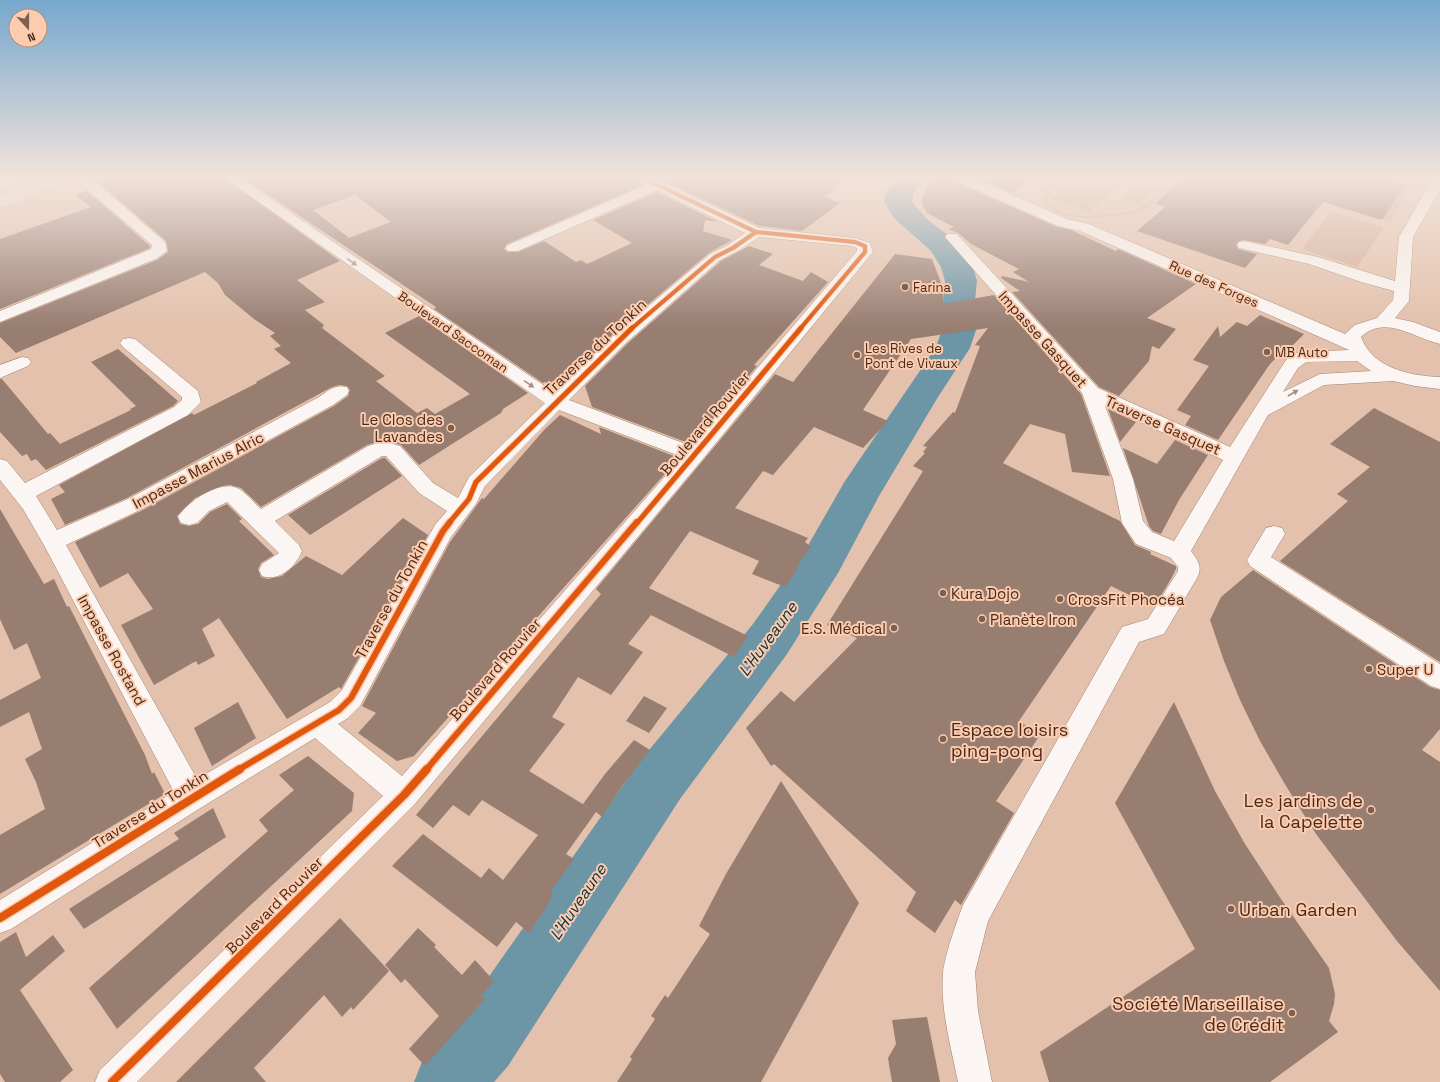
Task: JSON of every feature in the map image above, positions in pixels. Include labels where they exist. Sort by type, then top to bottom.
[{"type":"street","points":[[0,316],[151,256],[159,251],[160,244],[139,226]]},
{"type":"street","name":"Boulevard Saccoman","points":[[301,226],[556,402],[695,455]]},
{"type":"street","points":[[512,248],[561,226]]},
{"type":"street","points":[[744,226],[756,232]]},
{"type":"street","name":"Rue des Forges","points":[[1081,226],[1293,319],[1357,349],[1375,366],[1395,375]]},
{"type":"street","points":[[1381,322],[1402,294],[1406,237],[1412,226]]},
{"type":"street","name":"Traverse du Tonkin","points":[[0,918],[192,797],[339,710],[351,698],[443,531],[459,509],[469,499],[476,482],[620,339],[715,257],[733,248],[756,232]]},
{"type":"street","name":"Boulevard Rouvier","points":[[112,1082],[404,794],[695,455],[865,252],[865,246],[855,242],[756,232]]},
{"type":"street","name":"Impasse Gasquet","points":[[952,237],[1083,381],[1091,392],[1123,479],[1133,523],[1144,538],[1179,552]]},
{"type":"street","points":[[1244,245],[1313,260],[1367,279],[1402,294],[1436,336]]},
{"type":"street","name":"Rue des Forges","points":[[1293,319],[1359,327]]},
{"type":"street","points":[[975,1082],[961,1011],[960,972],[974,916],[1131,634],[1156,627],[1189,572],[1189,566],[1179,552],[1260,413],[1292,364],[1302,357],[1332,355],[1357,349],[1352,336],[1359,327],[1369,323],[1381,322],[1406,325],[1436,336]]},
{"type":"street","points":[[26,499],[181,411],[192,402],[190,395],[129,343]]},
{"type":"street","points":[[1332,355],[1335,366],[1350,377]]},
{"type":"street","points":[[0,372],[22,362]]},
{"type":"street","points":[[1260,413],[1320,380],[1395,375],[1413,381],[1440,383]]},
{"type":"street","name":"Impasse Marius Alric","points":[[53,542],[135,504],[326,401],[340,391]]},
{"type":"street","name":"Traverse Gasquet","points":[[1091,392],[1235,457]]},
{"type":"street","points":[[260,520],[375,451],[383,448],[393,451],[426,488],[459,509]]},
{"type":"street","name":"Impasse Rostand","points":[[0,466],[26,499],[53,542],[192,797]]},
{"type":"street","points":[[189,517],[192,512],[220,495],[231,494],[291,551],[288,558],[270,570]]},
{"type":"street","points":[[1274,534],[1258,560],[1440,678]]},
{"type":"street","points":[[317,723],[404,794]]},
{"type":"shaded area","points":[[1320,226],[1379,226],[1384,228],[1357,267],[1302,249]]},
{"type":"building","points":[[36,226],[128,226],[150,246],[150,248],[0,309],[0,239]]},
{"type":"building","points":[[149,226],[292,226],[340,261],[297,280],[325,302],[305,310],[324,325],[322,328],[385,376],[376,381],[417,413],[427,408],[435,414],[470,394],[385,333],[419,316],[528,393],[503,409],[501,413],[419,465],[401,445],[383,440],[367,445],[261,507],[241,488],[230,485],[222,486],[195,498],[177,516],[180,524],[189,526],[198,524],[210,512],[227,504],[242,519],[239,521],[274,555],[261,563],[258,569],[261,577],[268,579],[282,576],[306,556],[342,575],[403,518],[428,535],[341,689],[339,687],[287,719],[219,618],[202,629],[215,656],[198,665],[196,661],[154,685],[121,625],[153,609],[128,573],[100,588],[75,542],[143,510],[334,406],[348,396],[350,390],[347,386],[339,385],[332,387],[127,498],[65,525],[51,499],[65,492],[59,485],[192,413],[194,415],[257,383],[256,382],[291,363],[274,349],[281,346],[270,336],[275,333],[254,319],[225,295],[218,283],[205,272],[16,353],[0,337],[0,323],[157,260],[168,252],[165,240]]},
{"type":"building","points":[[316,226],[334,226],[349,238],[379,226],[547,226],[507,244],[504,249],[508,252],[518,252],[544,241],[576,262],[581,260],[587,264],[632,243],[604,226],[704,226],[703,231],[732,240],[709,253],[613,334],[579,368],[577,363],[553,387],[545,382],[543,383],[434,309],[436,307]]},
{"type":"building","points":[[763,226],[808,226],[802,231]]},
{"type":"building","points":[[1056,226],[1071,230],[1116,251],[1118,249],[1196,284],[1147,318],[1176,329],[1159,349],[1152,346],[1149,361],[1119,396],[1099,387],[1012,292],[1020,291],[1001,278],[1002,276],[1029,282],[1013,272],[1019,269],[971,244],[958,233],[949,229],[954,227]]},
{"type":"building","points":[[1142,226],[1303,226],[1288,245],[1270,239],[1265,244],[1244,240],[1239,241],[1236,244],[1238,249],[1257,254],[1245,268],[1137,231]]},
{"type":"building","points":[[749,246],[773,254],[759,265],[803,281],[811,272],[828,282],[754,365],[757,366],[691,444],[592,407],[585,386],[627,344],[721,261]]},
{"type":"building","points":[[895,254],[932,259],[943,288],[943,304],[994,295],[1081,394],[1110,476],[1072,472],[1065,434],[1030,424],[1003,463],[1120,521],[1135,545],[1176,566],[1171,579],[1154,607],[1111,586],[1019,721],[1040,735],[996,801],[1014,813],[961,905],[955,900],[935,933],[906,911],[916,892],[774,764],[771,766],[746,728],[781,691],[794,702],[857,638],[827,625],[923,471],[913,466],[925,453],[923,452],[927,447],[923,446],[953,412],[955,413],[980,346],[975,345],[988,328],[911,339],[863,410],[888,421],[863,448],[814,427],[773,475],[763,471],[735,508],[808,538],[805,542],[811,547],[797,566],[799,566],[785,587],[752,574],[759,561],[690,531],[649,588],[748,636],[734,657],[651,615],[628,644],[643,652],[611,695],[578,677],[552,717],[565,724],[529,771],[594,811],[583,804],[605,774],[634,740],[650,750],[623,785],[602,817],[596,812],[566,854],[574,859],[550,892],[553,894],[544,911],[529,933],[516,922],[497,947],[392,866],[423,834],[481,878],[489,868],[503,880],[538,835],[482,800],[469,816],[453,805],[433,828],[416,815],[601,594],[596,589],[775,374],[793,382]]},
{"type":"building","points":[[1260,315],[1304,334],[1292,346],[1285,349],[1270,364],[1218,440],[1185,425],[1191,416],[1177,410],[1209,366],[1193,360],[1218,326],[1220,337],[1237,322],[1247,326]]},
{"type":"building","points":[[118,349],[178,401],[173,406],[46,470],[36,459],[31,461],[27,454],[22,456],[0,432],[0,379],[2,379],[48,434],[50,433],[60,444],[131,410],[130,409],[136,406],[91,362]]},
{"type":"building","points":[[1374,408],[1440,442],[1440,662],[1280,561],[1348,501],[1337,494],[1370,467],[1330,444]]},
{"type":"building","points":[[1108,409],[1136,422],[1120,442]]},
{"type":"building","points":[[560,415],[601,434],[599,427],[679,458],[414,756],[397,761],[358,733],[376,713],[362,706],[450,542],[482,498],[484,499],[544,430]]},
{"type":"building","points":[[1175,440],[1208,455],[1179,500],[1161,534],[1153,531],[1149,526],[1123,448],[1157,464]]},
{"type":"building","points":[[382,458],[385,458],[402,476],[310,535],[288,515]]},
{"type":"building","points":[[0,509],[44,584],[54,579],[67,607],[69,606],[145,755],[152,774],[154,772],[165,794],[0,894],[0,835],[45,809],[36,782],[25,759],[42,749],[29,712],[0,727],[0,700],[41,678],[27,643],[14,650],[0,619]]},
{"type":"building","name":"Les jardins de la Capelette","points":[[1253,570],[1430,687],[1440,690],[1440,729],[1422,750],[1440,762],[1440,991],[1397,941],[1316,834],[1260,741],[1240,700],[1224,661],[1210,620],[1221,597]]},
{"type":"building","points":[[644,696],[667,708],[649,733],[626,721]]},
{"type":"building","points":[[238,702],[256,738],[212,766],[194,728]]},
{"type":"building","name":"Urban Garden","points":[[1174,702],[1215,791],[1245,844],[1329,968],[1335,994],[1329,1021],[1338,1032],[1270,1082],[1049,1082],[1040,1052],[1195,949],[1115,803]]},
{"type":"building","points":[[308,756],[354,793],[352,811],[117,1029],[89,988],[268,831],[259,820],[294,790],[279,775]]},
{"type":"building","points":[[781,781],[859,903],[761,1082],[617,1082],[632,1059],[630,1057],[655,1019],[651,1016],[665,995],[668,998],[710,934],[699,926],[726,874]]},
{"type":"building","points":[[213,808],[226,837],[84,929],[69,909],[179,839],[174,833]]},
{"type":"building","points":[[340,918],[389,971],[353,1010],[351,1007],[342,1017],[324,995],[254,1068],[266,1082],[176,1082]]},
{"type":"building","points":[[418,928],[436,945],[434,947],[462,975],[475,960],[494,981],[481,996],[485,999],[425,1066],[409,1049],[439,1016],[405,979],[401,983],[385,965]]},
{"type":"building","points":[[16,932],[26,957],[53,935],[65,951],[20,990],[73,1070],[60,1082],[5,1082],[0,1074],[0,942]]},
{"type":"building","points":[[927,1017],[940,1082],[892,1082],[888,1058],[896,1044],[892,1020]]},
{"type":"waterway","name":"L'Huveaune","points":[[449,1082],[484,1042],[660,780],[770,639],[822,561],[860,492],[921,395],[953,348],[960,327],[959,300],[961,281],[957,267],[942,245],[919,226]]},
{"type":"cycle path","points":[[112,1082],[404,795],[695,455],[865,252],[865,246],[855,242],[756,232],[744,226]]},
{"type":"cycle path","points":[[0,918],[192,797],[339,710],[351,698],[443,531],[469,499],[476,482],[620,339],[715,257],[733,248],[756,232]]},
{"type":"place","name":"Farina","points":[[905,287]]},
{"type":"place","name":"MB Auto","points":[[1267,352]]},
{"type":"place","name":"Les Rives de Pont de Vivaux","points":[[857,355]]},
{"type":"place","name":"Le Clos des Lavandes","points":[[451,428]]},
{"type":"place","name":"Kura Dojo","points":[[943,593]]},
{"type":"place","name":"CrossFit Phocéa","points":[[1060,599]]},
{"type":"place","name":"Planète Iron","points":[[982,619]]},
{"type":"place","name":"E.S. Médical","points":[[894,628]]},
{"type":"place","name":"Super U","points":[[1369,669]]},
{"type":"place","name":"Espace loisirs ping-pong","points":[[943,739]]},
{"type":"place","name":"Les jardins de la Capelette","points":[[1371,810]]},
{"type":"place","name":"Urban Garden","points":[[1231,909]]},
{"type":"place","name":"Société Marseillaise de Crédit","points":[[1292,1013]]}]
